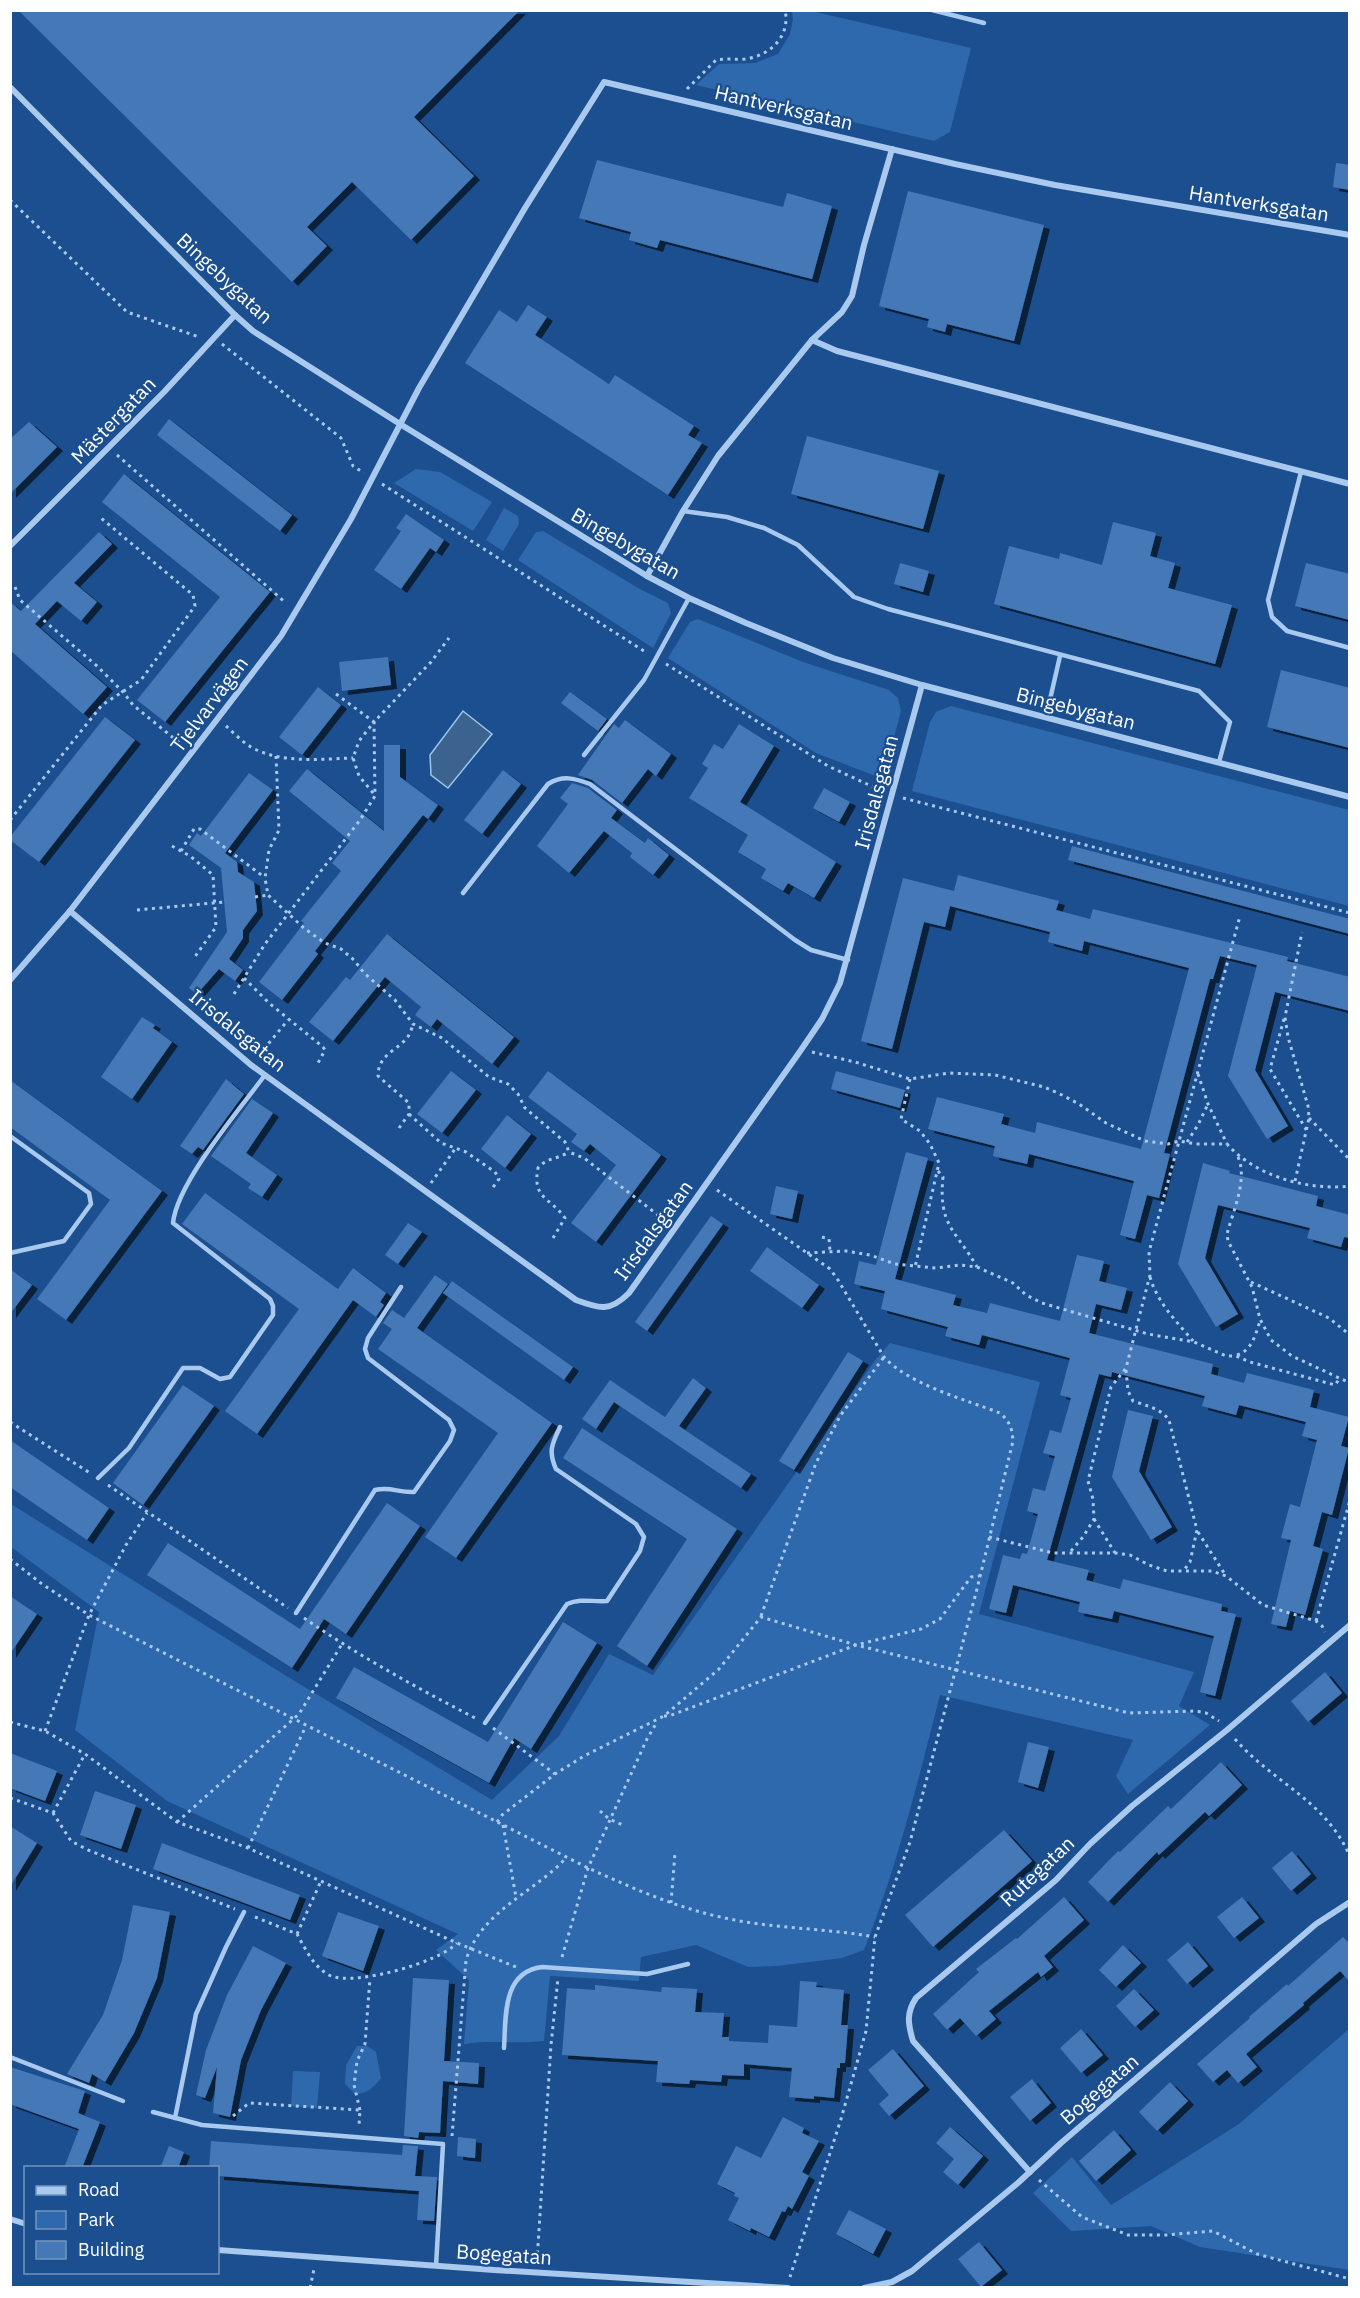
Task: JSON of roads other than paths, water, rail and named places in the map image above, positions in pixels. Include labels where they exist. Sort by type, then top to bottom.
[{"type":"street","name":"Hantverksgatan","points":[[400,424],[519,218],[604,81],[1055,185],[1350,235]]},
{"type":"street","name":"Bingebygatan","points":[[10,87],[253,331],[647,576],[689,598],[833,658],[922,685],[1350,797]]},
{"type":"street","points":[[647,576],[683,511],[718,456],[812,340],[842,312],[852,296],[864,245],[892,149]]},
{"type":"street","name":"Mästergatan","points":[[10,546],[109,448],[235,315]]},
{"type":"street","points":[[812,340],[837,351],[1350,484]]},
{"type":"street","name":"Tjelvarvägen","points":[[10,980],[70,911],[193,754],[297,612],[351,519],[400,424]]},
{"type":"street","name":"Irisdalsgatan","points":[[70,911],[251,1065],[569,1295],[593,1306],[609,1308],[629,1293],[822,1019],[840,983],[848,960],[922,685]]},
{"type":"street","name":"Rutegatan","points":[[1030,2172],[913,2041],[909,2028],[910,2006],[916,1998],[1056,1880],[1090,1844],[1132,1806],[1227,1730],[1350,1624]]},
{"type":"street","name":"Bogegatan","points":[[864,2288],[895,2285],[1030,2172],[1307,1931],[1350,1902]]},
{"type":"street","name":"Bogegatan","points":[[219,2250],[436,2266],[787,2287]]},
{"type":"street","points":[[645,2288],[646,2278]]},
{"type":"lane","points":[[932,10],[984,23]]},
{"type":"lane","points":[[1301,472],[1268,600],[1272,617],[1287,631],[1350,648]]},
{"type":"lane","points":[[683,511],[727,517],[764,528],[798,545],[854,597],[888,609],[1199,691],[1230,722],[1219,762]]},
{"type":"lane","points":[[584,755],[644,680],[689,598]]},
{"type":"lane","points":[[1046,717],[1060,656]]},
{"type":"lane","points":[[463,893],[548,784],[558,778],[574,777],[590,784],[795,940],[811,950],[848,960]]},
{"type":"lane","points":[[98,1478],[129,1448],[183,1368],[200,1368],[220,1379],[230,1377],[273,1315],[273,1305],[270,1299],[173,1223],[174,1210],[181,1196],[215,1142],[265,1075]]},
{"type":"lane","points":[[10,1136],[89,1193],[91,1204],[64,1241],[10,1253]]},
{"type":"lane","points":[[296,1613],[375,1490],[388,1487],[401,1493],[414,1492],[450,1441],[454,1430],[449,1420],[368,1358],[365,1349],[368,1338],[401,1287]]},
{"type":"lane","points":[[485,1723],[567,1604],[579,1599],[594,1602],[607,1601],[640,1551],[644,1538],[636,1524],[556,1469],[550,1456],[560,1427]]},
{"type":"lane","points":[[175,2118],[196,2014],[244,1912]]},
{"type":"lane","points":[[504,2048],[509,1995],[514,1983],[526,1972],[542,1967],[647,1974],[688,1964]]},
{"type":"lane","points":[[10,2057],[123,2101]]},
{"type":"lane","points":[[153,2112],[202,2125],[443,2144],[436,2266]]}]
